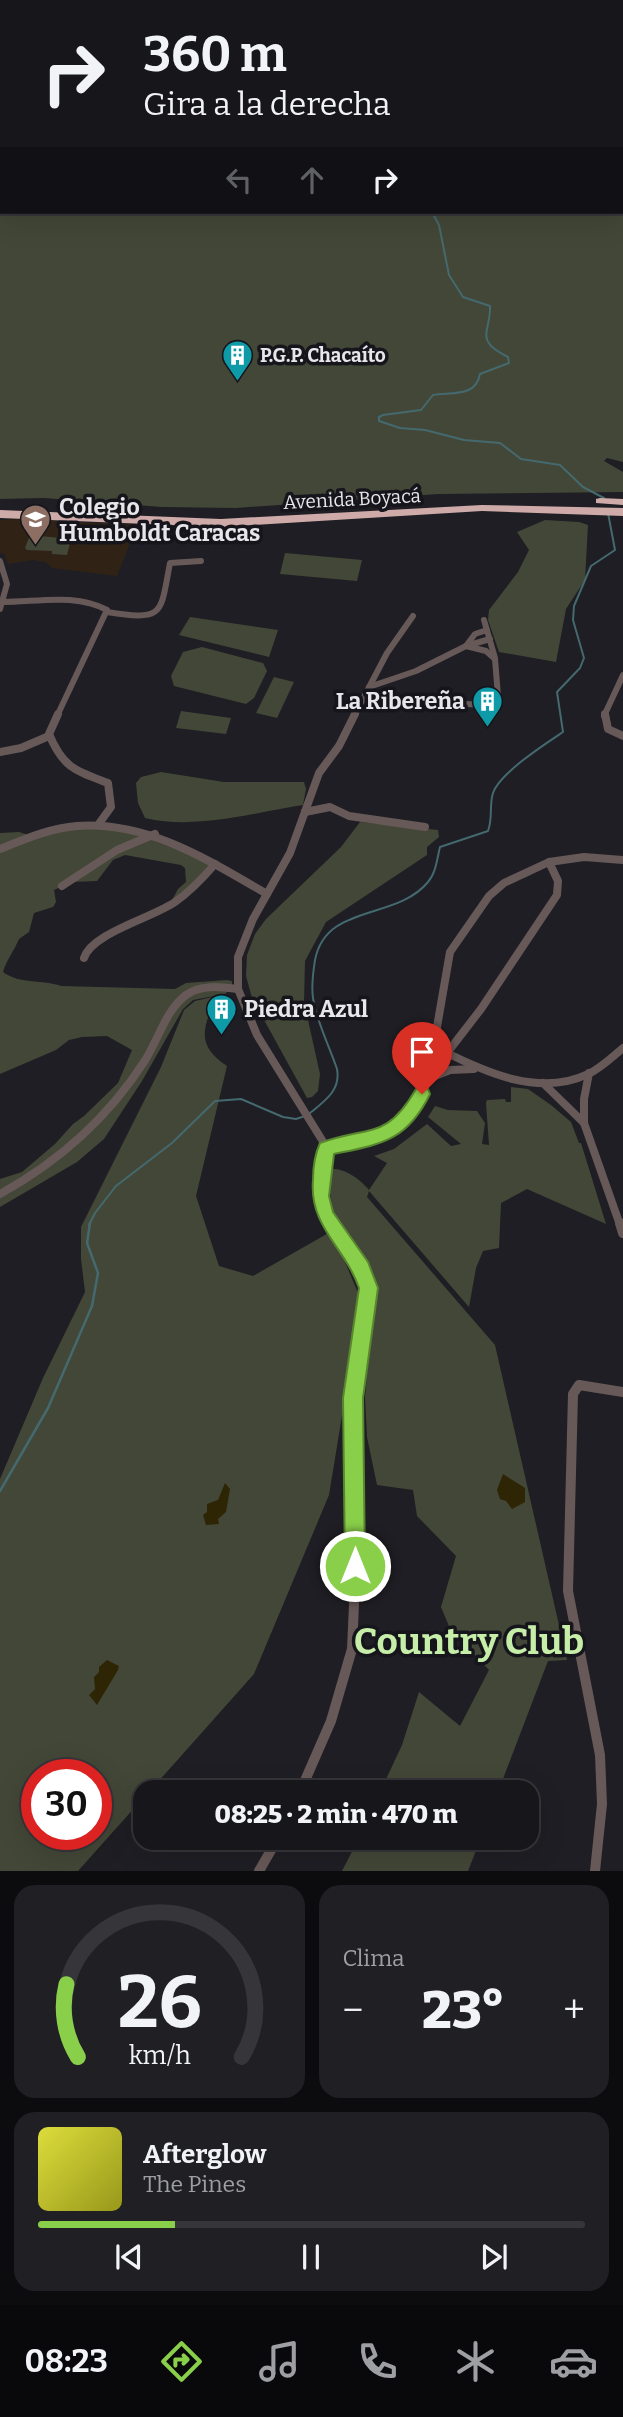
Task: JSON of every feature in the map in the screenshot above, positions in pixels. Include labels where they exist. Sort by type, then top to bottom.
[{"type":"highway","name":"Avenida Boyacá","points":[[0,512],[65,509],[227,517],[461,503],[570,502],[590,508]]},
{"type":"highway","name":"Avenida Boyacá","points":[[0,512],[221,523],[527,507],[542,513],[590,508]]},
{"type":"highway","points":[[590,508],[621,510]]},
{"type":"highway","points":[[590,508],[621,510]]},
{"type":"street","points":[[0,562],[7,584],[1,605],[69,601],[101,606],[107,612],[139,616],[158,611],[164,602],[170,563],[201,561]]},
{"type":"street","points":[[98,825],[111,807],[108,783],[72,770],[56,751],[49,736],[107,612]]},
{"type":"street","points":[[305,1780],[331,1721],[352,1648],[355,1582],[353,1398],[369,1296],[366,1276],[321,1205],[322,1171],[327,1148],[257,1035],[238,989],[237,966],[243,940],[290,853],[319,773],[339,746],[390,647],[413,616]]},
{"type":"street","points":[[362,700],[490,705],[498,696],[495,659],[484,620]]},
{"type":"street","points":[[466,646],[475,634],[487,630]]},
{"type":"street","points":[[369,687],[416,671],[466,646],[490,639]]},
{"type":"street","points":[[466,646],[486,651],[495,659]]},
{"type":"street","points":[[623,675],[604,716],[608,729],[623,736]]},
{"type":"street","points":[[0,752],[21,748],[49,736]]},
{"type":"street","points":[[310,797],[349,816],[425,827]]},
{"type":"street","points":[[305,812],[330,807]]},
{"type":"street","points":[[0,849],[50,830],[72,825],[128,827],[155,834],[267,894]]},
{"type":"street","points":[[62,886],[117,850],[155,834]]},
{"type":"street","points":[[623,860],[583,857],[549,862],[504,883],[489,896],[456,942],[447,961],[436,1037],[444,1052],[480,1069],[508,1079],[543,1083],[570,1081],[589,1073],[623,1048]]},
{"type":"street","points":[[327,1148],[373,1138],[401,1124],[414,1110],[444,1052],[481,1009],[557,895],[558,881],[549,862]]},
{"type":"street","points":[[85,958],[87,949],[96,942],[175,905],[215,864]]},
{"type":"street","points":[[0,1194],[54,1163],[76,1144],[145,1061],[178,1002],[190,992],[205,988],[238,989]]},
{"type":"street","points":[[430,1078],[450,1070],[480,1069]]},
{"type":"street","points":[[589,1073],[584,1123],[623,1233]]},
{"type":"street","points":[[543,1083],[584,1123]]},
{"type":"street","points":[[595,1871],[602,1827],[603,1780],[598,1738],[572,1620],[569,1591],[573,1394],[579,1385],[623,1392]]},
{"type":"street","points":[[259,1871],[271,1850]]},
{"type":"shaded area","name":"Colegio Humboldt Caracas","points":[[0,520],[137,525],[117,576],[52,568],[45,562],[33,560],[8,564],[4,554],[0,553]]},
{"type":"green space","points":[[0,214],[623,214],[623,462],[607,458],[604,461],[623,472],[623,492],[438,494],[236,508],[162,507],[44,498],[0,499]]},
{"type":"green space","points":[[545,520],[588,525],[585,580],[566,609],[556,662],[499,652],[488,620],[489,610],[518,572],[529,550],[517,532]]},
{"type":"green space","points":[[30,535],[71,539],[67,555],[52,554],[52,551],[27,550],[25,548]]},
{"type":"green space","points":[[285,553],[362,560],[357,581],[280,574]]},
{"type":"green space","points":[[190,617],[278,630],[269,657],[179,635]]},
{"type":"green space","points":[[202,647],[263,663],[267,671],[254,698],[246,704],[174,686],[171,676],[183,652]]},
{"type":"green space","points":[[274,677],[294,682],[277,718],[256,713]]},
{"type":"green space","points":[[181,711],[231,718],[226,734],[176,728]]},
{"type":"green space","points":[[161,772],[224,782],[304,782],[306,789],[303,805],[244,816],[184,822],[145,818],[138,803],[136,783],[141,777]]},
{"type":"green space","points":[[360,822],[438,830],[439,837],[427,847],[427,855],[326,922],[305,961],[304,1002],[320,1074],[318,1091],[307,1098],[252,998],[246,976],[247,955],[255,934],[266,919],[341,847]]},
{"type":"green space","points":[[113,825],[215,864],[171,902],[178,889],[186,882],[185,868],[125,855],[113,860],[97,881],[72,882],[54,890],[56,902],[53,907],[34,913],[29,932],[19,939],[3,972],[17,979],[61,986],[175,989],[186,983],[227,980],[232,981],[232,987],[225,994],[193,1000],[183,1009],[142,1081],[104,1139],[77,1162],[0,1207],[0,1179],[22,1172],[118,1083],[132,1050],[107,1036],[82,1037],[69,1040],[56,1050],[0,1074],[0,833],[19,832],[32,836],[50,830]]},
{"type":"green space","points":[[217,996],[208,1017],[206,1043],[210,1051],[227,1066],[196,1196],[219,1266],[253,1276],[332,1231],[361,1300],[329,1495],[254,1674],[160,1780],[133,1780],[133,1809],[112,1833],[112,1759],[21,1759],[21,1850],[97,1850],[78,1871],[0,1871],[0,1479],[43,1378],[85,1292],[81,1227],[161,1067],[184,1010],[195,1001]]},
{"type":"green space","points":[[511,1087],[528,1089],[571,1122],[581,1143],[606,1224],[527,1189],[501,1203],[499,1248],[483,1251],[476,1268],[469,1307],[369,1191],[367,1197],[495,1345],[567,1660],[548,1661],[503,1780],[386,1780],[402,1745],[419,1692],[460,1726],[489,1670],[451,1631],[441,1607],[456,1556],[417,1516],[413,1490],[377,1485],[367,1437],[365,1397],[374,1292],[366,1263],[335,1222],[329,1169],[351,1175],[369,1190],[387,1163],[374,1156],[394,1149],[427,1124],[451,1146],[461,1144],[428,1117],[435,1106],[448,1110],[477,1111],[485,1123],[482,1144],[489,1145],[487,1100],[505,1099],[506,1102],[511,1102]]},
{"type":"green space","points":[[353,1850],[476,1850],[468,1871],[342,1871]]},
{"type":"sand","points":[[503,1474],[525,1488],[525,1502],[512,1509],[506,1501],[500,1499],[497,1490]]},
{"type":"sand","points":[[225,1483],[230,1489],[226,1512],[218,1519],[219,1524],[206,1525],[203,1515],[207,1512],[207,1504],[218,1500]]},
{"type":"sand","points":[[107,1660],[119,1666],[97,1705],[89,1695],[95,1689],[94,1677],[99,1672],[99,1667]]},
{"type":"waterway","points":[[433,214],[439,225],[449,275],[463,297],[490,306],[487,340],[497,351],[508,357],[509,363],[480,374],[474,387],[469,390],[433,395],[421,410],[383,415],[379,417],[379,421],[400,428],[425,430],[464,440],[500,443],[521,459],[560,465],[583,487],[604,498]]},
{"type":"waterway","points":[[310,1113],[331,1094],[338,1076],[313,998],[315,960],[322,942],[333,929],[347,921],[398,903],[414,894],[431,878],[440,847],[488,831],[492,798],[497,785],[524,760],[563,732],[557,692],[580,668],[584,658],[573,620],[574,606],[591,566],[615,550],[608,513]]},
{"type":"waterway","points":[[90,1223],[116,1186],[172,1143],[215,1101],[241,1099],[283,1117],[296,1119],[305,1116]]},
{"type":"waterway","points":[[0,1491],[48,1408],[92,1306],[98,1273],[87,1243],[90,1223]]},
{"type":"place","name":"P.G.P. Chacaíto","points":[[237,382]]},
{"type":"place","name":"Colegio Humboldt Caracas","points":[[36,547]]},
{"type":"place","name":"La Ribereña","points":[[488,728]]},
{"type":"place","name":"Piedra Azul","points":[[221,1036]]},
{"type":"district","name":"Country Club","points":[[469,1641]]},
{"type":"route","points":[[355,1566],[353,1398],[369,1288],[366,1276],[325,1215],[320,1196],[322,1171],[327,1148],[373,1138],[395,1128],[409,1117],[422,1094]]}]
